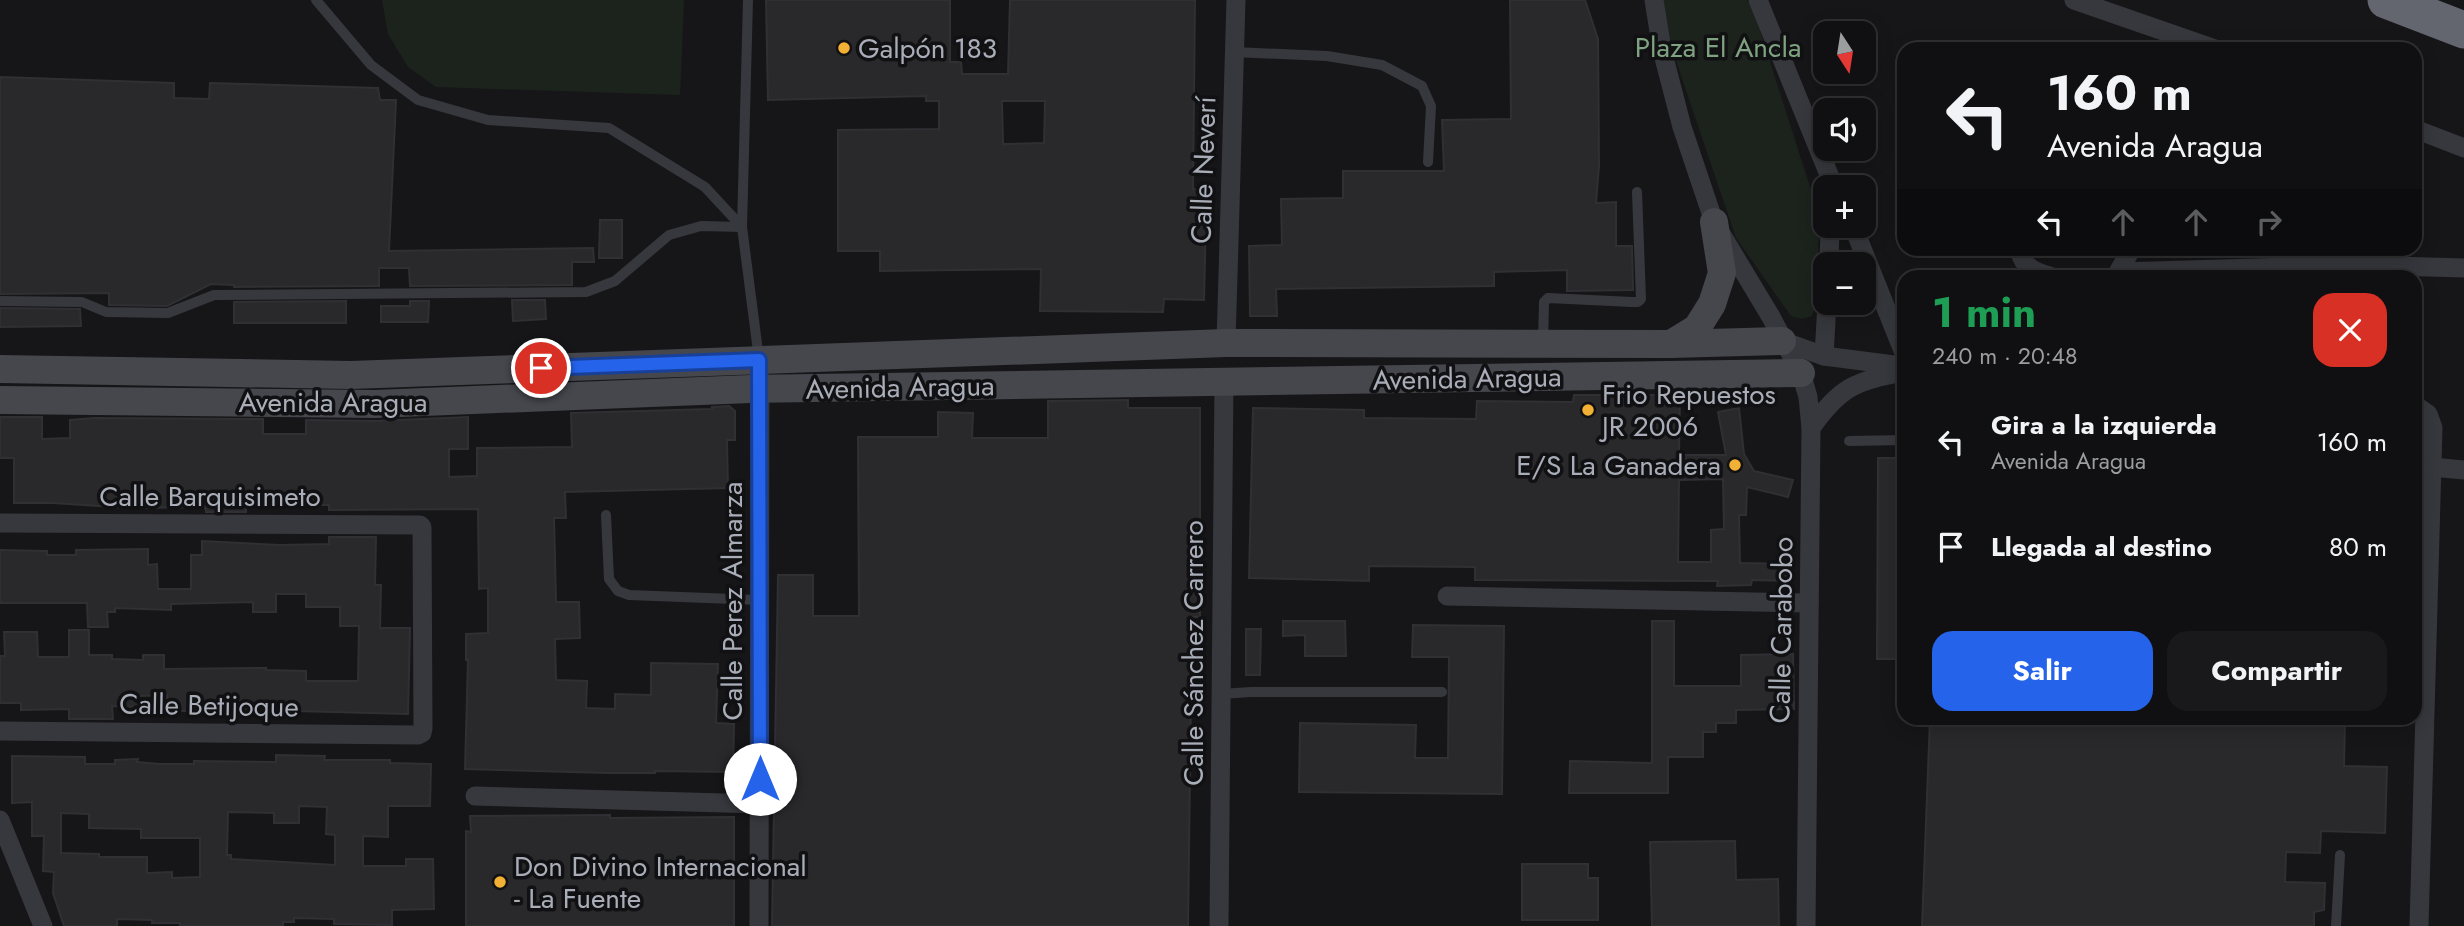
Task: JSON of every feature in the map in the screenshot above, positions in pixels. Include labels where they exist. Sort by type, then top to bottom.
[{"type":"highway","points":[[2386,0],[2464,30]]},
{"type":"street","name":"Calle Neverí","points":[[1226,343],[1236,0]]},
{"type":"street","name":"Calle Carabobo","points":[[1654,0],[1662,50],[1682,127],[1714,222],[1771,317],[1801,373],[1808,397],[1811,428],[1806,926]]},
{"type":"street","points":[[1758,0],[1829,175]]},
{"type":"street","points":[[2074,0],[2195,42]]},
{"type":"street","points":[[2422,131],[2464,148]]},
{"type":"street","points":[[1671,344],[1697,328],[1712,304],[1722,273],[1714,222]]},
{"type":"street","points":[[1858,238],[1897,336]]},
{"type":"street","points":[[2224,270],[2358,265],[2464,268]]},
{"type":"street","points":[[1824,356],[1826,315]]},
{"type":"street","points":[[1782,341],[1824,356],[1897,366]]},
{"type":"street","name":"Avenida Aragua","points":[[0,369],[351,375],[1226,343],[1671,344],[1782,341]]},
{"type":"street","points":[[1801,373],[1824,356]]},
{"type":"street","name":"Calle Perez Almarza","points":[[759,360],[760,926]]},
{"type":"street","points":[[1811,428],[1828,403],[1849,387],[1897,372]]},
{"type":"street","name":"Avenida Aragua","points":[[0,400],[375,404],[760,389],[1801,373]]},
{"type":"street","name":"Calle Sánchez Carrero","points":[[1219,926],[1224,381]]},
{"type":"street","points":[[2418,926],[2433,428],[2428,414],[2422,410]]},
{"type":"street","points":[[2432,467],[2464,470]]},
{"type":"street","name":"Calle Barquisimeto","points":[[0,523],[422,527],[423,729],[418,735]]},
{"type":"street","points":[[1447,596],[1809,603]]},
{"type":"street","name":"Calle Betijoque","points":[[0,731],[418,735]]},
{"type":"street","points":[[475,796],[760,804]]},
{"type":"street","points":[[0,820],[43,926]]},
{"type":"lane","points":[[316,0],[371,65],[418,100],[488,120],[609,128],[705,187],[742,227]]},
{"type":"lane","points":[[748,0],[742,227],[759,360]]},
{"type":"lane","points":[[1234,52],[1327,56],[1382,65],[1412,80],[1422,86],[1431,106],[1428,162]]},
{"type":"lane","points":[[1544,344],[1543,308],[1548,298],[1632,302],[1641,299],[1637,192]]},
{"type":"lane","points":[[0,302],[82,302],[106,312],[168,313],[214,295],[586,292],[615,281],[669,235],[701,226],[742,227]]},
{"type":"lane","points":[[1849,442],[1897,440]]},
{"type":"lane","points":[[606,515],[609,579],[618,591],[629,595],[759,600]]},
{"type":"lane","points":[[1221,694],[1441,692]]},
{"type":"lane","points":[[2336,926],[2340,855]]},
{"type":"green space","points":[[382,0],[684,0],[680,95],[436,87],[408,67],[388,34]]},
{"type":"green space","name":"Plaza El Ancla","points":[[1663,0],[1747,0],[1754,12],[1813,196],[1813,238],[1819,238],[1818,252],[1813,252],[1812,316],[1802,319],[1791,316],[1736,238],[1668,37]]},
{"type":"building","points":[[766,0],[950,0],[950,62],[961,62],[962,74],[1008,74],[1010,0],[1195,0],[1193,189],[1201,190],[1200,216],[1206,216],[1204,300],[1164,299],[1163,312],[1040,311],[1041,269],[880,271],[880,251],[838,251],[838,130],[939,129],[939,101],[926,101],[926,96],[768,100]],"holes":[[[1002,101],[1045,101],[1044,143],[1003,144]]]},
{"type":"building","points":[[1510,0],[1585,0],[1598,39],[1599,166],[1596,203],[1616,202],[1616,246],[1632,246],[1633,290],[1567,291],[1567,270],[1494,272],[1494,286],[1276,289],[1277,316],[1250,316],[1249,246],[1282,245],[1281,199],[1343,198],[1343,171],[1444,171],[1442,120],[1511,119]]},
{"type":"building","points":[[0,77],[174,83],[174,98],[209,99],[210,83],[378,88],[380,100],[396,100],[389,251],[593,248],[594,262],[572,262],[572,285],[410,286],[409,268],[379,268],[379,286],[234,287],[211,284],[167,306],[109,305],[109,293],[0,294]]},
{"type":"building","points":[[600,220],[622,220],[622,258],[599,258]]},
{"type":"building","points":[[512,300],[545,300],[546,319],[513,321]]},
{"type":"building","points":[[346,301],[346,323],[234,323],[234,302]]},
{"type":"building","points":[[410,301],[429,301],[428,322],[381,322],[381,306],[410,306]]},
{"type":"building","points":[[0,308],[80,309],[81,326],[0,327]]},
{"type":"building","points":[[1574,395],[1680,395],[1679,455],[1726,455],[1718,412],[1739,408],[1744,454],[1754,471],[1793,480],[1788,497],[1747,487],[1746,515],[1739,515],[1740,563],[1793,564],[1793,581],[1752,580],[1751,585],[1717,586],[1718,581],[1475,580],[1475,567],[1369,566],[1369,581],[1249,578],[1253,408],[1364,410],[1364,418],[1476,419],[1477,401],[1573,402]],"holes":[[[1723,479],[1724,529],[1711,530],[1711,562],[1678,562],[1679,480]]]},
{"type":"building","points":[[1128,400],[1128,408],[1200,408],[1200,617],[1192,617],[1188,926],[772,926],[778,575],[813,575],[813,616],[859,616],[858,437],[938,437],[938,412],[973,413],[972,438],[1048,438],[1048,401]]},
{"type":"building","points":[[729,406],[735,411],[735,440],[727,440],[728,488],[565,492],[566,518],[554,518],[556,602],[579,602],[580,638],[555,639],[556,680],[587,681],[586,708],[615,709],[615,694],[651,695],[651,663],[718,664],[716,723],[734,724],[733,772],[608,773],[465,769],[468,660],[466,634],[488,633],[488,588],[479,589],[478,509],[329,510],[329,505],[246,505],[246,512],[206,512],[205,507],[130,508],[14,503],[14,458],[0,458],[0,417],[42,417],[42,439],[70,438],[70,420],[94,418],[263,419],[263,434],[306,434],[306,420],[375,421],[468,417],[468,449],[449,449],[449,477],[477,476],[477,448],[572,447],[571,413],[712,409]]},
{"type":"building","points":[[1878,458],[1897,458],[1897,659],[1877,659]]},
{"type":"building","points":[[329,537],[376,537],[375,585],[381,585],[380,628],[410,628],[408,714],[295,711],[295,706],[250,705],[250,711],[176,711],[176,704],[167,705],[167,695],[139,696],[139,707],[112,706],[113,719],[69,719],[69,709],[21,710],[21,703],[0,703],[0,656],[5,656],[4,632],[37,632],[38,657],[69,657],[69,630],[89,630],[89,655],[112,655],[112,659],[143,660],[143,655],[164,655],[164,669],[266,668],[306,671],[306,681],[358,681],[359,626],[340,626],[340,607],[306,607],[306,594],[276,594],[276,612],[253,612],[253,602],[171,604],[171,610],[115,608],[115,612],[107,612],[108,627],[88,627],[87,603],[0,603],[0,550],[76,555],[76,550],[148,549],[148,565],[157,564],[158,589],[191,589],[191,555],[202,555],[202,541],[280,545],[329,544]]},
{"type":"building","points":[[1283,621],[1345,621],[1346,656],[1305,656],[1305,635],[1283,636]]},
{"type":"building","points":[[1652,621],[1674,621],[1674,686],[1741,686],[1741,655],[1793,654],[1794,709],[1736,710],[1736,723],[1716,723],[1716,732],[1703,732],[1703,757],[1668,757],[1668,793],[1569,793],[1570,761],[1652,763]]},
{"type":"building","points":[[1413,625],[1504,626],[1502,794],[1299,792],[1300,723],[1416,725],[1415,758],[1448,758],[1449,657],[1412,657]]},
{"type":"building","points":[[1246,629],[1261,629],[1260,675],[1246,675]]},
{"type":"building","points":[[1930,725],[2345,725],[2344,766],[2387,767],[2385,833],[2321,831],[2320,853],[2286,852],[2285,882],[2325,883],[2324,910],[2314,912],[2314,926],[1922,926]]},
{"type":"building","points":[[276,755],[325,756],[324,760],[390,760],[390,763],[431,764],[430,806],[388,806],[388,837],[363,836],[363,866],[406,866],[406,859],[433,859],[434,909],[392,910],[392,925],[334,924],[334,919],[294,918],[294,922],[283,922],[283,926],[180,926],[180,923],[117,919],[117,926],[64,926],[53,893],[54,872],[43,871],[44,836],[32,836],[32,802],[12,803],[12,756],[85,757],[85,764],[115,764],[115,760],[138,759],[137,762],[160,764],[194,764],[194,761],[276,762]],"holes":[[[299,806],[327,807],[326,834],[335,835],[335,865],[231,859],[231,855],[227,855],[228,812],[274,813],[274,823],[299,823]],[[61,813],[89,814],[89,828],[141,829],[141,838],[200,838],[200,877],[172,878],[172,872],[147,873],[147,857],[99,857],[99,854],[61,853]]]},
{"type":"building","points":[[610,815],[610,818],[734,817],[734,926],[466,926],[466,831],[471,832],[470,816]]},
{"type":"building","points":[[1735,841],[1736,880],[1778,879],[1779,926],[1652,926],[1650,842]]},
{"type":"building","points":[[1522,864],[1588,864],[1588,878],[1598,878],[1598,920],[1522,920]]},
{"type":"place","name":"Galpón 183","points":[[844,48]]},
{"type":"place","name":"Frio Repuestos JR 2006","points":[[1588,410]]},
{"type":"place","name":"E/S La Ganadera","points":[[1735,465]]},
{"type":"place","name":"Don Divino Internacional - La Fuente","points":[[500,882]]},
{"type":"route","points":[[541,368],[759,360],[760,779]]}]
